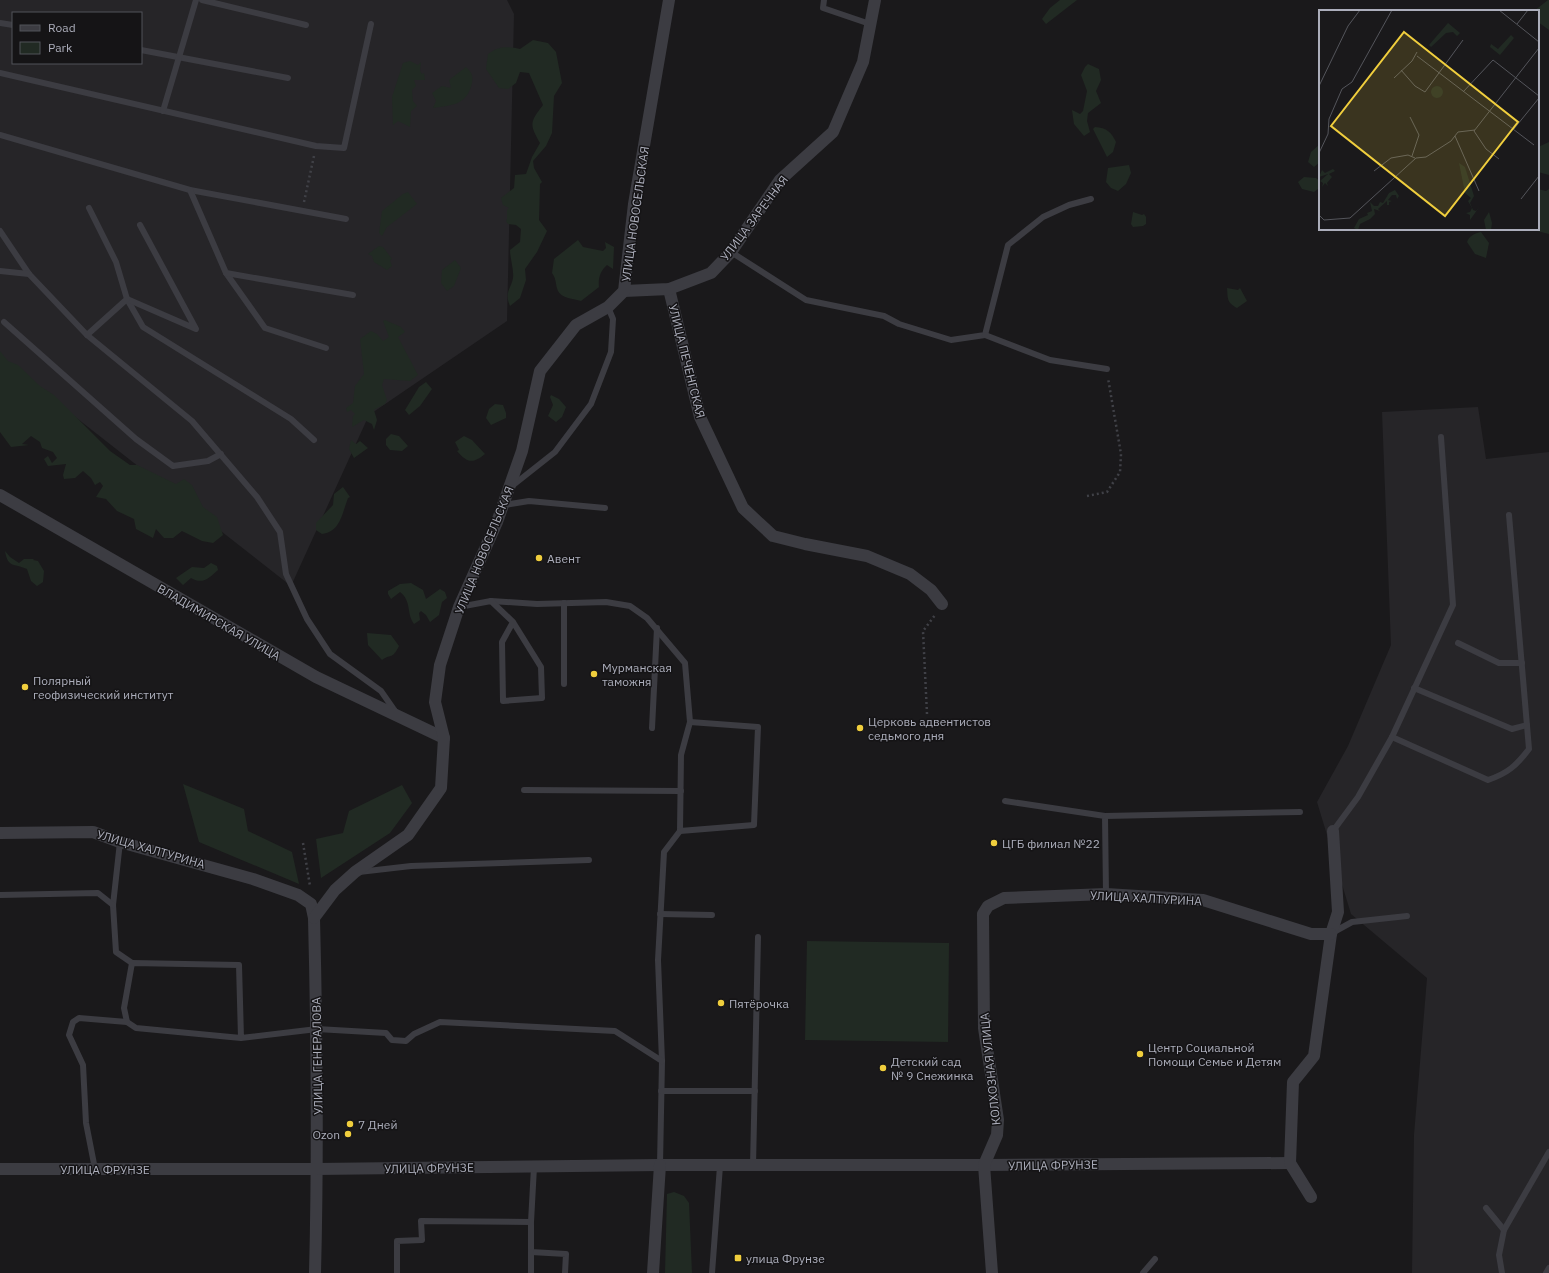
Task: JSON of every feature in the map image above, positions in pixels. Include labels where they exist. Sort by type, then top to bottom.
[{"type":"street","name":"УЛИЦА НОВОСЕЛЬСКАЯ","points":[[314,918],[335,890],[355,872],[408,835],[441,788],[444,738],[435,702],[440,665],[459,607],[497,522],[522,451],[540,370],[576,325],[608,307],[624,291],[634,204],[669,0]]},
{"type":"street","name":"УЛИЦА ЗАРЕЧНАЯ","points":[[624,291],[669,289],[711,273],[731,252],[780,180],[833,132],[863,62],[875,0]]},
{"type":"street","name":"УЛИЦА ПЕЧЕНГСКАЯ","points":[[669,289],[700,417],[743,508],[773,536],[867,556],[910,574],[931,590],[942,604]]},
{"type":"street","name":"ВЛАДИМИРСКАЯ УЛИЦА","points":[[0,495],[316,677],[444,738]]},
{"type":"street","points":[[1311,1197],[1290,1162],[1294,1082],[1314,1056],[1331,934],[1338,912],[1333,831]]},
{"type":"street","name":"УЛИЦА ХАЛТУРИНА","points":[[0,833],[93,832],[120,842],[253,878],[298,895]]},
{"type":"street","name":"УЛИЦА ХАЛТУРИНА","points":[[1004,898],[1106,894],[1203,900],[1311,934],[1331,934]]},
{"type":"street","name":"УЛИЦА ГЕНЕРАЛОВА","points":[[298,895],[311,904],[314,918],[317,1029],[315,1273]]},
{"type":"street","name":"КОЛХОЗНАЯ УЛИЦА","points":[[992,1273],[984,1165],[996,1135],[998,1120],[984,1028],[983,914],[988,906],[1004,898]]},
{"type":"street","name":"УЛИЦА ФРУНЗЕ","points":[[0,1169],[317,1169],[660,1165],[984,1165],[1290,1162]]},
{"type":"street","points":[[653,1273],[660,1165]]},
{"type":"lane","points":[[163,111],[196,0]]},
{"type":"lane","points":[[202,0],[306,25]]},
{"type":"lane","points":[[824,0],[823,8],[870,24]]},
{"type":"lane","points":[[0,23],[12,25]]},
{"type":"lane","points":[[0,73],[316,146],[344,148],[371,24]]},
{"type":"lane","points":[[142,50],[288,78]]},
{"type":"lane","points":[[0,135],[190,190],[346,219]]},
{"type":"lane","points":[[190,190],[226,273],[265,328],[326,348]]},
{"type":"lane","points":[[985,335],[1008,245],[1043,217],[1069,205],[1091,199]]},
{"type":"lane","points":[[89,208],[116,262],[127,299],[143,327],[291,419],[314,440]]},
{"type":"lane","points":[[127,299],[196,329],[140,225]]},
{"type":"lane","points":[[0,231],[29,274],[87,335],[192,421],[257,497],[280,532],[286,574],[307,619],[330,654],[381,691],[399,716]]},
{"type":"lane","points":[[731,252],[806,300],[884,316],[899,324],[951,340],[985,335],[1050,360],[1107,370]]},
{"type":"lane","points":[[0,271],[29,274]]},
{"type":"lane","points":[[226,273],[353,295]]},
{"type":"lane","points":[[87,335],[127,299]]},
{"type":"lane","points":[[509,488],[555,452],[591,404],[611,352],[613,319],[608,307]]},
{"type":"lane","points":[[4,322],[136,439],[173,466],[208,461],[221,454]]},
{"type":"lane","points":[[1333,831],[1358,797],[1392,737],[1453,605],[1441,437]]},
{"type":"lane","points":[[504,504],[529,501],[605,508]]},
{"type":"lane","points":[[1392,737],[1488,780],[1506,774],[1519,762],[1529,749],[1509,515]]},
{"type":"lane","points":[[459,607],[491,601],[537,604],[606,602],[630,606],[647,618],[657,628],[685,663],[690,722],[681,755],[680,831],[664,852],[660,914],[658,960],[662,1061],[660,1165]]},
{"type":"lane","points":[[491,601],[513,622],[541,667],[542,698],[503,701],[502,642],[513,622]]},
{"type":"lane","points":[[564,603],[564,684]]},
{"type":"lane","points":[[652,728],[657,628]]},
{"type":"lane","points":[[1458,643],[1499,663],[1522,663]]},
{"type":"lane","points":[[1414,688],[1512,729],[1527,725]]},
{"type":"lane","points":[[680,831],[754,825],[758,727],[690,722]]},
{"type":"lane","points":[[524,790],[681,791]]},
{"type":"lane","points":[[1005,801],[1104,816],[1300,812]]},
{"type":"lane","points":[[1104,816],[1106,894]]},
{"type":"lane","points":[[120,842],[113,905],[116,952],[132,963],[239,966],[241,1038]]},
{"type":"lane","points":[[355,872],[411,866],[589,860]]},
{"type":"lane","points":[[0,895],[98,893],[113,905]]},
{"type":"lane","points":[[660,914],[712,915]]},
{"type":"lane","points":[[1331,934],[1352,922],[1407,916]]},
{"type":"lane","points":[[753,1166],[758,937]]},
{"type":"lane","points":[[127,1022],[124,1008],[132,963]]},
{"type":"lane","points":[[95,1169],[86,1123],[83,1064],[69,1035],[73,1022],[79,1018],[127,1022],[136,1028],[241,1038],[317,1029],[386,1034],[392,1040],[406,1041],[414,1034],[440,1022],[615,1031],[662,1061]]},
{"type":"lane","points":[[661,1091],[755,1091]]},
{"type":"lane","points":[[1502,1273],[1499,1255],[1504,1230],[1549,1152]]},
{"type":"lane","points":[[712,1273],[720,1166]]},
{"type":"lane","points":[[531,1273],[531,1222],[534,1167]]},
{"type":"lane","points":[[1486,1208],[1504,1230]]},
{"type":"lane","points":[[397,1273],[397,1241],[422,1240],[421,1220],[531,1222]]},
{"type":"lane","points":[[531,1252],[566,1254],[565,1273]]},
{"type":"lane","points":[[1143,1273],[1155,1259]]},
{"type":"lane","points":[[1546,1273],[1549,1268]]},
{"type":"path","points":[[302,211],[316,146]]},
{"type":"path","points":[[1087,496],[1107,492],[1120,472],[1121,454],[1107,370]]},
{"type":"path","points":[[927,714],[923,631],[942,604]]},
{"type":"path","points":[[303,843],[310,886]]},
{"type":"shaded area","points":[[0,0],[507,0],[514,14],[507,321],[369,415],[291,586],[0,358]]},
{"type":"shaded area","points":[[1478,407],[1486,459],[1549,452],[1549,1273],[1412,1273],[1414,1135],[1427,978],[1351,914],[1317,802],[1348,746],[1391,645],[1382,412]]},
{"type":"green space","points":[[1060,0],[1077,0],[1046,24],[1042,19],[1050,8]]},
{"type":"green space","points":[[1549,0],[1549,30],[1539,23],[1539,10],[1535,10]]},
{"type":"green space","points":[[533,40],[548,43],[556,52],[562,83],[554,96],[552,133],[546,146],[533,161],[534,168],[542,182],[540,184],[539,220],[547,231],[537,252],[525,269],[526,280],[520,298],[510,306],[508,301],[508,291],[513,275],[510,250],[520,242],[521,229],[516,225],[508,224],[506,221],[507,210],[509,208],[503,205],[501,198],[514,188],[515,175],[526,174],[532,157],[540,143],[532,123],[533,119],[543,105],[529,73],[520,72],[516,83],[508,89],[499,88],[486,69],[488,54],[492,51],[503,47],[520,49]]},
{"type":"green space","points":[[410,61],[418,65],[421,62],[420,71],[422,74],[424,73],[425,80],[414,80],[416,86],[412,90],[413,101],[417,106],[411,111],[410,127],[398,121],[393,125],[392,97],[403,63]]},
{"type":"green space","points":[[1088,64],[1099,69],[1101,80],[1096,91],[1101,103],[1088,113],[1087,121],[1090,132],[1084,136],[1074,124],[1072,110],[1080,114],[1083,111],[1087,91],[1081,75]]},
{"type":"green space","points":[[466,67],[472,74],[472,83],[467,96],[463,100],[453,105],[433,108],[436,101],[432,93],[442,86],[451,88],[449,80]]},
{"type":"green space","points":[[1095,127],[1103,128],[1108,131],[1116,142],[1113,152],[1107,157],[1093,129]]},
{"type":"green space","points":[[1549,142],[1549,175],[1539,172],[1539,147]]},
{"type":"green space","points":[[1319,145],[1319,163],[1314,167],[1308,162],[1311,152]]},
{"type":"green space","points":[[1129,165],[1131,173],[1126,184],[1118,191],[1111,188],[1106,182],[1108,168]]},
{"type":"green space","points":[[1304,177],[1316,178],[1319,180],[1319,185],[1318,189],[1314,192],[1302,189],[1298,182]]},
{"type":"green space","points":[[1539,189],[1546,191],[1549,189],[1549,234],[1536,230],[1539,230]]},
{"type":"green space","points":[[408,192],[417,204],[387,227],[382,236],[379,233],[382,211],[403,194]]},
{"type":"green space","points":[[1133,212],[1142,215],[1144,214],[1146,217],[1146,224],[1143,226],[1133,227],[1131,224]]},
{"type":"green space","points":[[1481,232],[1489,243],[1486,258],[1475,254],[1467,242],[1472,235]]},
{"type":"green space","points":[[578,240],[583,247],[603,251],[606,248],[605,242],[614,247],[613,269],[607,265],[605,267],[600,275],[599,287],[581,301],[562,295],[557,289],[555,278],[552,273],[554,259]]},
{"type":"green space","points":[[379,246],[383,247],[392,259],[390,260],[392,266],[387,270],[374,262],[372,256],[368,254]]},
{"type":"green space","points":[[455,260],[461,268],[454,286],[447,291],[441,283],[442,270]]},
{"type":"green space","points":[[1227,288],[1238,290],[1240,288],[1247,301],[1237,308],[1233,306],[1228,300]]},
{"type":"green space","points":[[385,320],[401,327],[405,332],[398,337],[418,375],[410,381],[384,379],[382,385],[387,400],[385,404],[374,410],[377,420],[374,430],[372,424],[364,420],[352,427],[353,416],[355,414],[351,410],[347,412],[346,408],[353,403],[355,386],[364,374],[360,339],[371,331],[377,334],[383,341],[389,337],[383,321]]},
{"type":"green space","points":[[0,351],[8,361],[18,365],[40,386],[54,395],[110,451],[130,465],[137,465],[176,484],[184,479],[192,485],[203,507],[217,517],[223,535],[213,543],[202,541],[182,531],[173,538],[164,538],[156,529],[153,538],[136,529],[134,519],[117,511],[106,499],[96,497],[103,486],[100,482],[95,485],[91,478],[83,471],[75,478],[64,479],[63,475],[66,464],[48,466],[44,459],[48,456],[52,463],[57,458],[53,452],[42,448],[40,442],[31,436],[22,444],[29,445],[11,447],[0,432]]},
{"type":"green space","points":[[426,382],[432,389],[420,406],[409,415],[405,410],[419,387]]},
{"type":"green space","points":[[551,395],[559,399],[566,407],[562,417],[556,422],[548,416],[553,405],[550,397]]},
{"type":"green space","points":[[495,404],[503,405],[506,418],[491,425],[486,418],[489,409]]},
{"type":"green space","points":[[391,434],[399,436],[408,446],[402,451],[390,450],[386,445],[386,439]]},
{"type":"green space","points":[[464,436],[472,440],[485,454],[474,461],[464,458],[457,451],[459,450],[455,442]]},
{"type":"green space","points":[[351,440],[356,444],[360,441],[368,448],[354,458],[349,449]]},
{"type":"green space","points":[[343,487],[350,497],[348,498],[340,521],[333,530],[322,534],[316,530],[316,523],[333,505],[334,494]]},
{"type":"green space","points":[[5,551],[10,557],[19,563],[24,559],[34,559],[33,560],[38,561],[44,571],[43,582],[37,586],[31,581],[27,569],[10,563]]},
{"type":"green space","points":[[211,563],[217,566],[218,570],[206,580],[199,581],[191,578],[183,585],[176,578],[192,567],[204,568]]},
{"type":"green space","points":[[411,583],[423,590],[426,599],[440,589],[445,592],[447,598],[442,602],[439,615],[430,622],[426,615],[421,611],[419,613],[420,620],[414,624],[410,616],[408,603],[404,596],[400,592],[391,599],[388,594],[388,591],[400,584]]},
{"type":"green space","points":[[367,633],[391,635],[399,646],[393,655],[382,660],[368,645]]},
{"type":"green space","points":[[183,784],[244,809],[248,831],[292,852],[299,884],[199,842]]},
{"type":"green space","points":[[402,785],[412,803],[390,833],[321,878],[316,839],[343,833],[349,811]]},
{"type":"green space","points":[[807,941],[949,943],[948,1042],[805,1040]]},
{"type":"green space","points":[[674,1192],[684,1196],[689,1203],[692,1273],[665,1273],[667,1194]]},
{"type":"place","name":"Авент","points":[[539,558]]},
{"type":"place","name":"Мурманская таможня","points":[[594,674]]},
{"type":"place","name":"Полярный геофизический институт","points":[[25,687]]},
{"type":"place","name":"Церковь адвентистов седьмого дня","points":[[860,728]]},
{"type":"place","name":"ЦГБ филиал №22","points":[[994,843]]},
{"type":"place","name":"Пятёрочка","points":[[721,1003]]},
{"type":"place","name":"Центр Социальной Помощи Семье и Детям","points":[[1140,1054]]},
{"type":"place","name":"Детский сад № 9 Снежинка","points":[[883,1068]]},
{"type":"place","name":"7 Дней","points":[[350,1124]]},
{"type":"place","name":"Ozon","points":[[348,1134]]},
{"type":"place","name":"улица Фрунзе","points":[[738,1258]]}]
